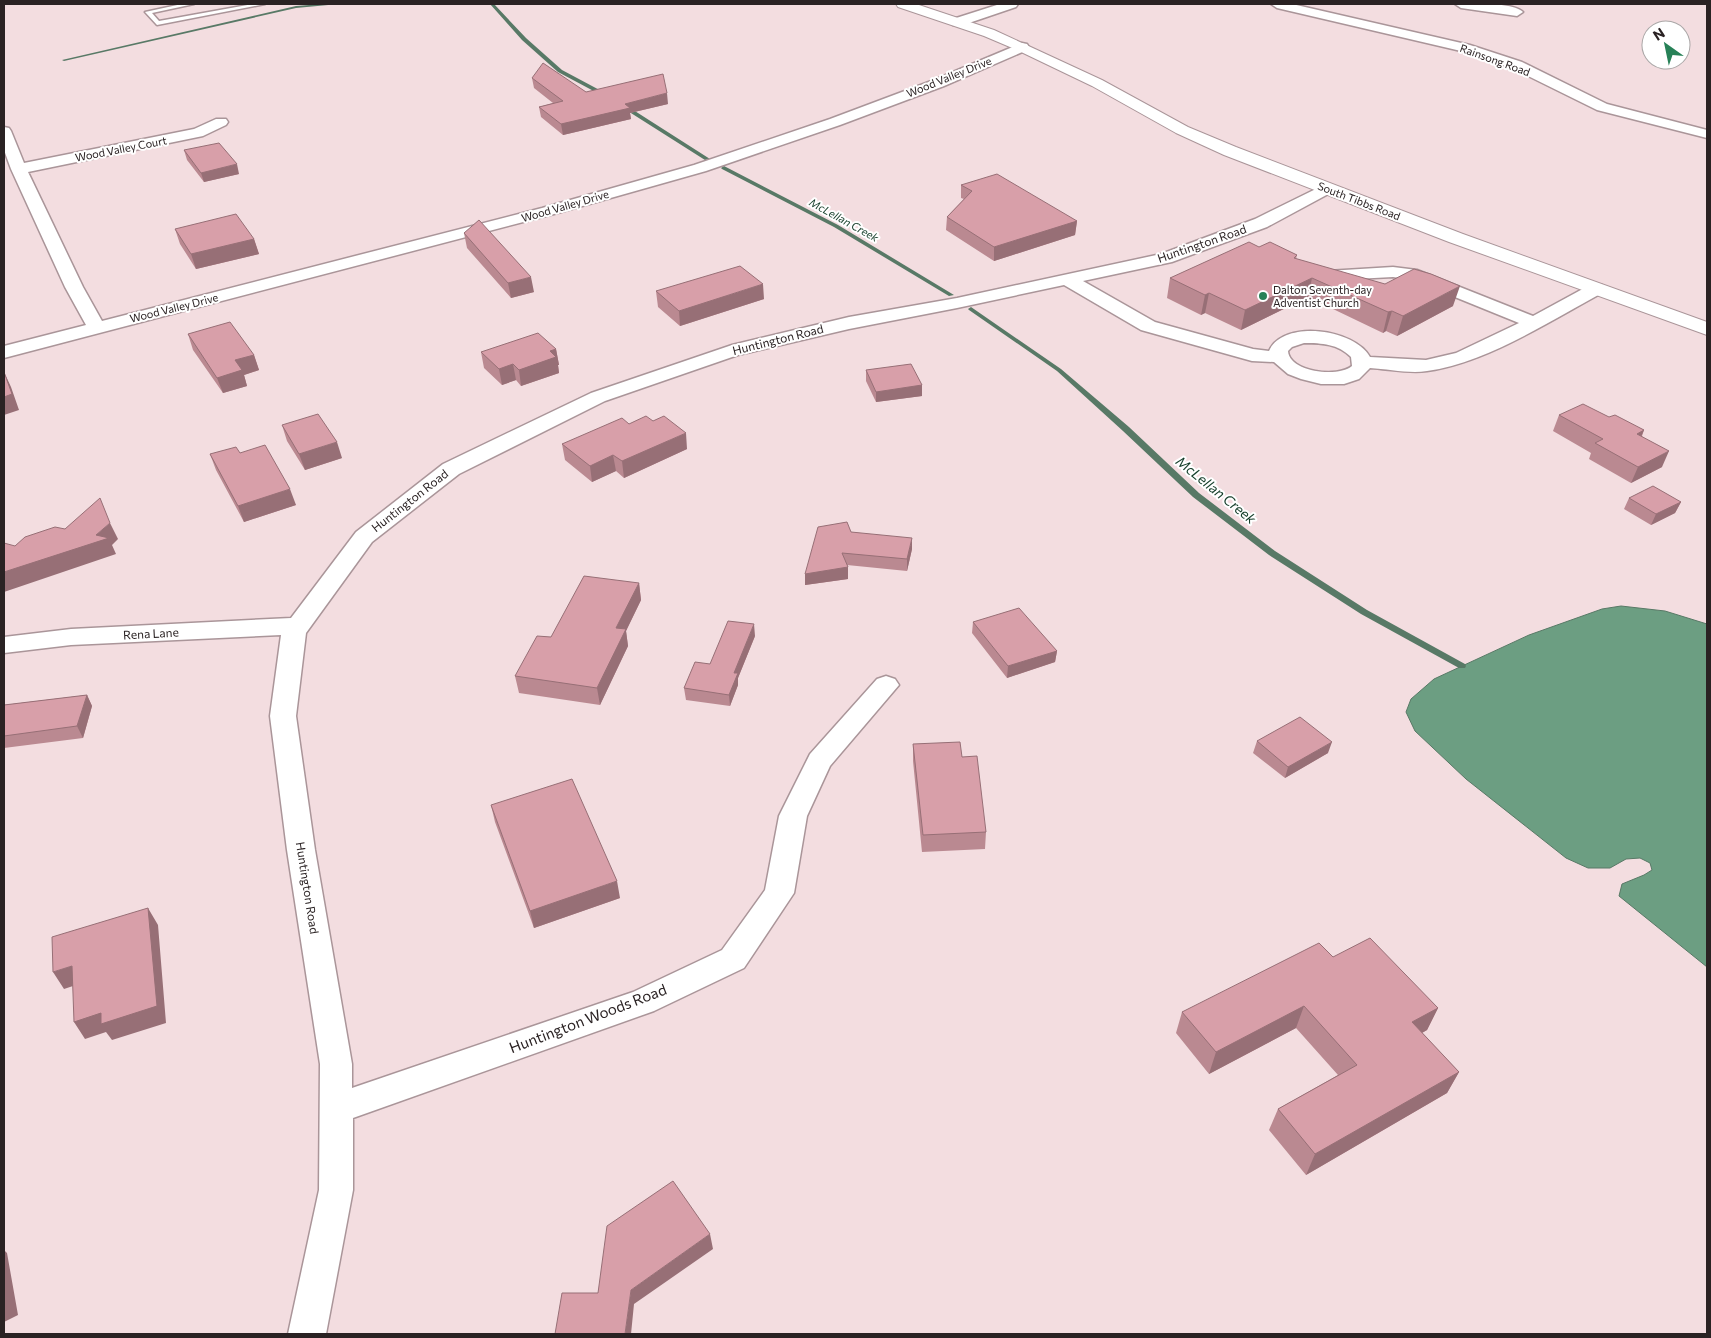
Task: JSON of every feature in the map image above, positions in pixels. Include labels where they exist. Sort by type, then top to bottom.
[{"type":"street","name":"South Tibbs Road","points":[[903,4],[958,22],[1022,47],[1097,83],[1182,130],[1326,189],[1707,329]]},
{"type":"street","points":[[958,22],[1012,4]]},
{"type":"street","name":"Rainsong Road","points":[[1277,4],[1465,48],[1517,65],[1602,107],[1707,134]]},
{"type":"street","points":[[1461,4],[1517,12]]},
{"type":"street","name":"Wood Valley Drive","points":[[4,352],[548,212],[700,168],[835,122],[939,83],[1022,47]]},
{"type":"street","name":"Wood Valley Court","points":[[19,169],[198,133],[221,122]]},
{"type":"street","points":[[4,131],[19,169],[74,288],[97,328]]},
{"type":"street","name":"Huntington Road","points":[[307,1334],[336,1190],[336,1064],[301,850],[283,716],[294,632],[364,537],[451,470],[598,397],[732,351],[849,323],[957,303],[1166,258],[1261,223],[1326,189]]},
{"type":"street","points":[[1228,235],[1252,247]]},
{"type":"street","points":[[1300,269],[1315,276],[1393,272],[1417,275],[1534,323]]},
{"type":"street","points":[[1066,279],[1148,326],[1252,355],[1279,357]]},
{"type":"street","points":[[1363,362],[1426,366],[1463,357],[1534,323],[1596,289]]},
{"type":"street","points":[[1316,336],[1329,338],[1353,348],[1360,354],[1363,362],[1362,368],[1356,374],[1333,380],[1305,376],[1293,371],[1279,357],[1279,350],[1283,344],[1291,340],[1316,336]]},
{"type":"street","name":"Rena Lane","points":[[4,645],[71,637],[298,626]]},
{"type":"street","name":"Huntington Woods Road","points":[[336,1109],[643,1002],[733,958],[778,893],[793,816],[819,761],[886,685]]},
{"type":"lane","points":[[191,4],[148,12],[157,23],[234,6],[262,4]]},
{"type":"shaded area","points":[[1621,606],[1665,611],[1707,624],[1707,967],[1619,896],[1622,884],[1652,870],[1650,863],[1640,858],[1626,859],[1610,868],[1588,868],[1566,858],[1466,779],[1415,731],[1406,712],[1411,699],[1434,679],[1529,635],[1602,609]]},
{"type":"building","points":[[543,63],[586,92],[663,74],[667,93],[625,104],[630,108],[561,124],[539,107],[563,101],[532,78]]},
{"type":"building","points":[[219,143],[237,164],[201,173],[184,150]]},
{"type":"building","points":[[997,174],[1077,221],[994,247],[947,217],[972,191],[961,185]]},
{"type":"building","points":[[236,214],[254,239],[191,254],[175,229]]},
{"type":"building","points":[[479,220],[531,277],[508,283],[464,233]]},
{"type":"building","points":[[1249,242],[1259,247],[1270,242],[1297,255],[1294,258],[1385,284],[1414,269],[1460,286],[1403,316],[1392,311],[1388,312],[1312,278],[1245,310],[1209,293],[1205,295],[1170,278]]},
{"type":"building","points":[[740,266],[763,284],[679,311],[656,291]]},
{"type":"building","points":[[230,322],[254,355],[235,360],[242,370],[217,378],[188,334]]},
{"type":"building","points":[[538,333],[556,349],[550,351],[556,357],[519,370],[513,364],[499,369],[481,352]]},
{"type":"building","points":[[911,364],[922,385],[876,392],[866,370]]},
{"type":"building","points":[[4,372],[12,394],[4,397]]},
{"type":"building","points":[[1583,404],[1609,417],[1615,415],[1644,430],[1637,434],[1669,451],[1638,467],[1595,443],[1603,439],[1559,415]]},
{"type":"building","points":[[318,414],[337,442],[299,454],[282,425]]},
{"type":"building","points":[[646,416],[653,421],[664,416],[686,433],[622,461],[613,455],[590,466],[562,444],[622,418],[629,424]]},
{"type":"building","points":[[265,445],[290,489],[238,506],[210,454],[236,447],[240,453]]},
{"type":"building","points":[[1653,486],[1681,502],[1656,514],[1629,498]]},
{"type":"building","points":[[100,498],[110,523],[96,535],[109,538],[4,572],[4,543],[15,546],[25,537],[55,527],[65,529]]},
{"type":"building","points":[[847,522],[851,532],[912,538],[907,559],[842,553],[848,567],[805,574],[818,527]]},
{"type":"building","points":[[584,576],[639,583],[616,628],[626,629],[597,688],[515,676],[537,636],[551,637]]},
{"type":"building","points":[[1019,608],[1057,651],[1008,666],[973,622]]},
{"type":"building","points":[[728,621],[754,624],[734,673],[738,673],[729,695],[684,688],[695,662],[710,664]]},
{"type":"building","points":[[87,695],[77,726],[4,736],[4,705]]},
{"type":"building","points":[[1300,717],[1332,742],[1288,767],[1257,741]]},
{"type":"building","points":[[960,742],[962,757],[977,756],[986,832],[923,835],[913,744]]},
{"type":"building","points":[[572,779],[617,881],[530,911],[491,805]]},
{"type":"building","points":[[148,908],[157,1006],[101,1024],[101,1013],[74,1022],[72,966],[53,972],[52,937]]},
{"type":"building","points":[[1370,938],[1438,1008],[1412,1022],[1459,1072],[1315,1154],[1278,1109],[1357,1065],[1304,1006],[1216,1052],[1182,1012],[1319,943],[1333,957]]},
{"type":"building","points":[[673,1181],[710,1234],[631,1290],[625,1334],[555,1334],[562,1293],[598,1293],[607,1226]]},
{"type":"waterway","points":[[64,60],[296,7],[337,4]]},
{"type":"waterway","name":"McLellan Creek","points":[[492,4],[524,39],[560,71],[605,95]]},
{"type":"waterway","name":"McLellan Creek","points":[[625,107],[707,159]]},
{"type":"waterway","name":"McLellan Creek","points":[[724,168],[836,226],[951,295]]},
{"type":"waterway","name":"McLellan Creek","points":[[971,309],[1059,370],[1126,429],[1196,495],[1272,553],[1364,612],[1462,666]]},
{"type":"place","name":"Dalton Seventh-day Adventist Church","points":[[1263,296]]}]
